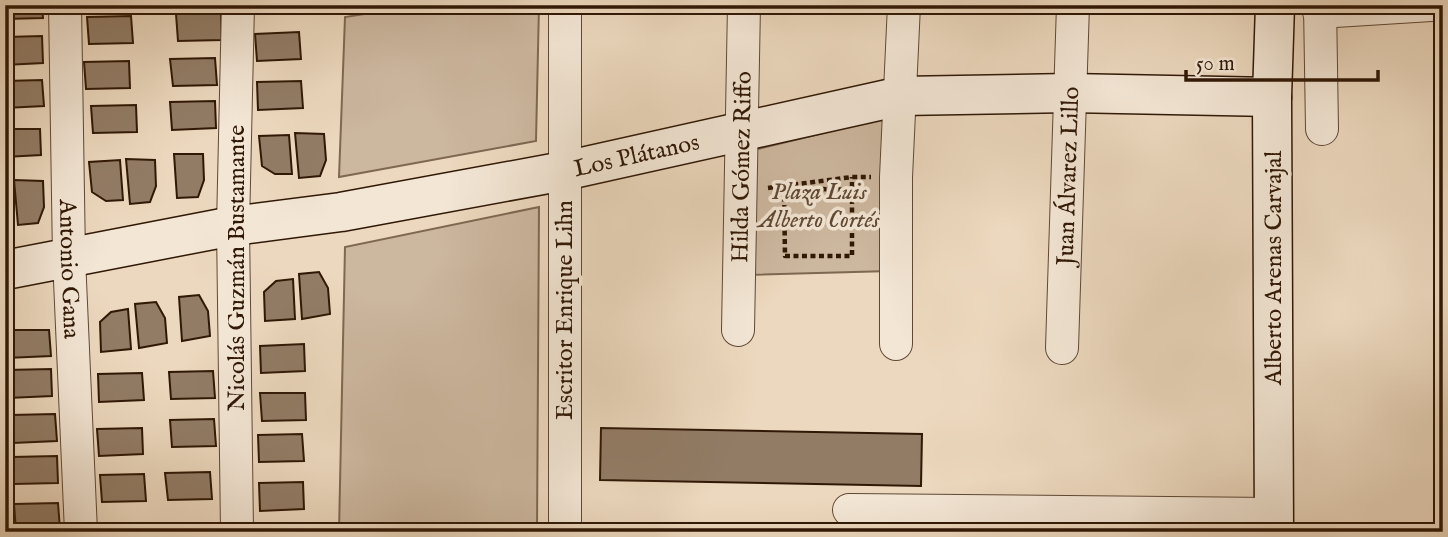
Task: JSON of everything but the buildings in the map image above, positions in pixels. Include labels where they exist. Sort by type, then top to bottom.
[{"type":"street","name":"Antonio Gana","points":[[65,5],[69,258],[81,532]]},
{"type":"street","name":"Nicolás Guzmán Bustamante","points":[[237,532],[233,226],[238,5]]},
{"type":"street","name":"Escritor Enrique Lihn","points":[[565,5],[565,532]]},
{"type":"street","name":"Hilda Gómez Riffo","points":[[738,330],[744,5]]},
{"type":"street","points":[[896,344],[896,177],[904,5]]},
{"type":"street","name":"Juan Álvarez Lillo","points":[[1062,348],[1073,5]]},
{"type":"street","name":"Alberto Arenas Carvajal","points":[[1274,523],[1272,97],[1275,5]]},
{"type":"street","points":[[1322,129],[1320,9],[1431,5]]},
{"type":"street","name":"Los Plátanos","points":[[5,270],[233,226],[341,212],[564,171],[901,96],[1069,93],[1272,97]]},
{"type":"street","points":[[849,510],[1274,523]]},
{"type":"path","points":[[740,191],[852,177],[896,177]]},
{"type":"path","points":[[852,177],[852,190],[852,256],[785,256],[784,188],[852,190]]},
{"type":"green space","points":[[422,5],[539,5],[536,141],[339,177],[345,17]]},
{"type":"green space","name":"Plaza Luis Alberto Cortés","points":[[889,117],[890,271],[748,275],[746,152]]},
{"type":"green space","points":[[539,207],[537,532],[339,532],[345,247]]}]
